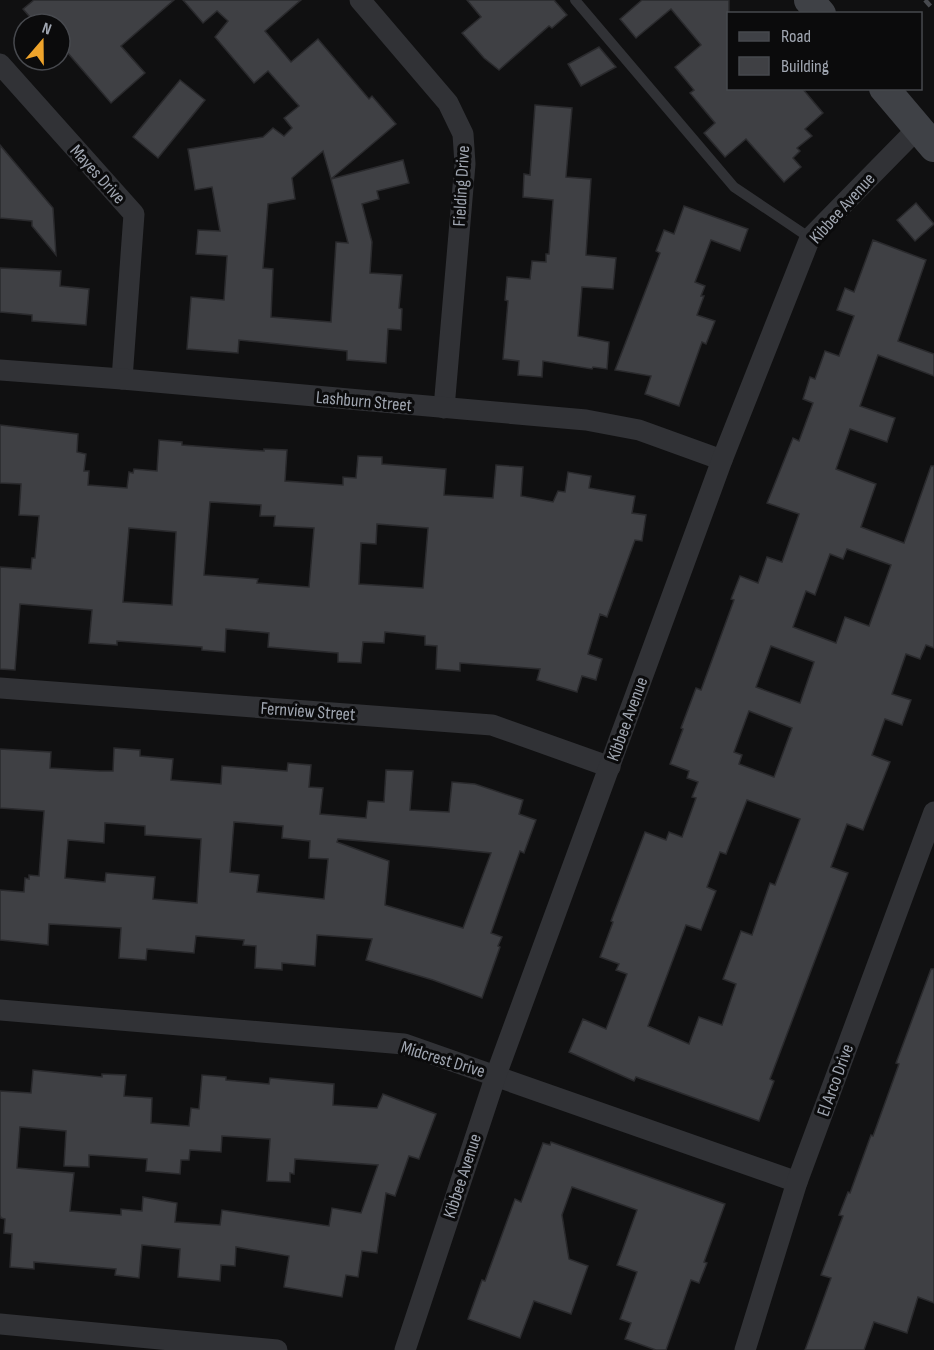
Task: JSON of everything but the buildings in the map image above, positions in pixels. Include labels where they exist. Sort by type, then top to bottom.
[{"type":"main road","points":[[809,0],[819,12]]},
{"type":"main road","points":[[886,90],[926,138]]},
{"type":"street","name":"Fielding Drive","points":[[360,0],[448,103],[464,134],[465,164],[444,408]]},
{"type":"street","name":"Mayes Drive","points":[[0,64],[134,214],[122,379]]},
{"type":"street","name":"Kibbee Avenue","points":[[405,1350],[496,1076],[722,460],[810,238],[926,138]]},
{"type":"street","name":"Lashburn Street","points":[[0,370],[586,420],[639,430],[722,460]]},
{"type":"street","name":"Fernview Street","points":[[0,688],[492,725],[610,767]]},
{"type":"street","name":"El Arco Drive","points":[[745,1350],[797,1182],[934,812]]},
{"type":"street","name":"Midcrest Drive","points":[[0,1010],[404,1044],[797,1182]]},
{"type":"street","points":[[0,1324],[277,1350]]},
{"type":"lane","points":[[574,0],[734,187],[810,238]]},
{"type":"railway","points":[[925,0],[934,10]]}]
